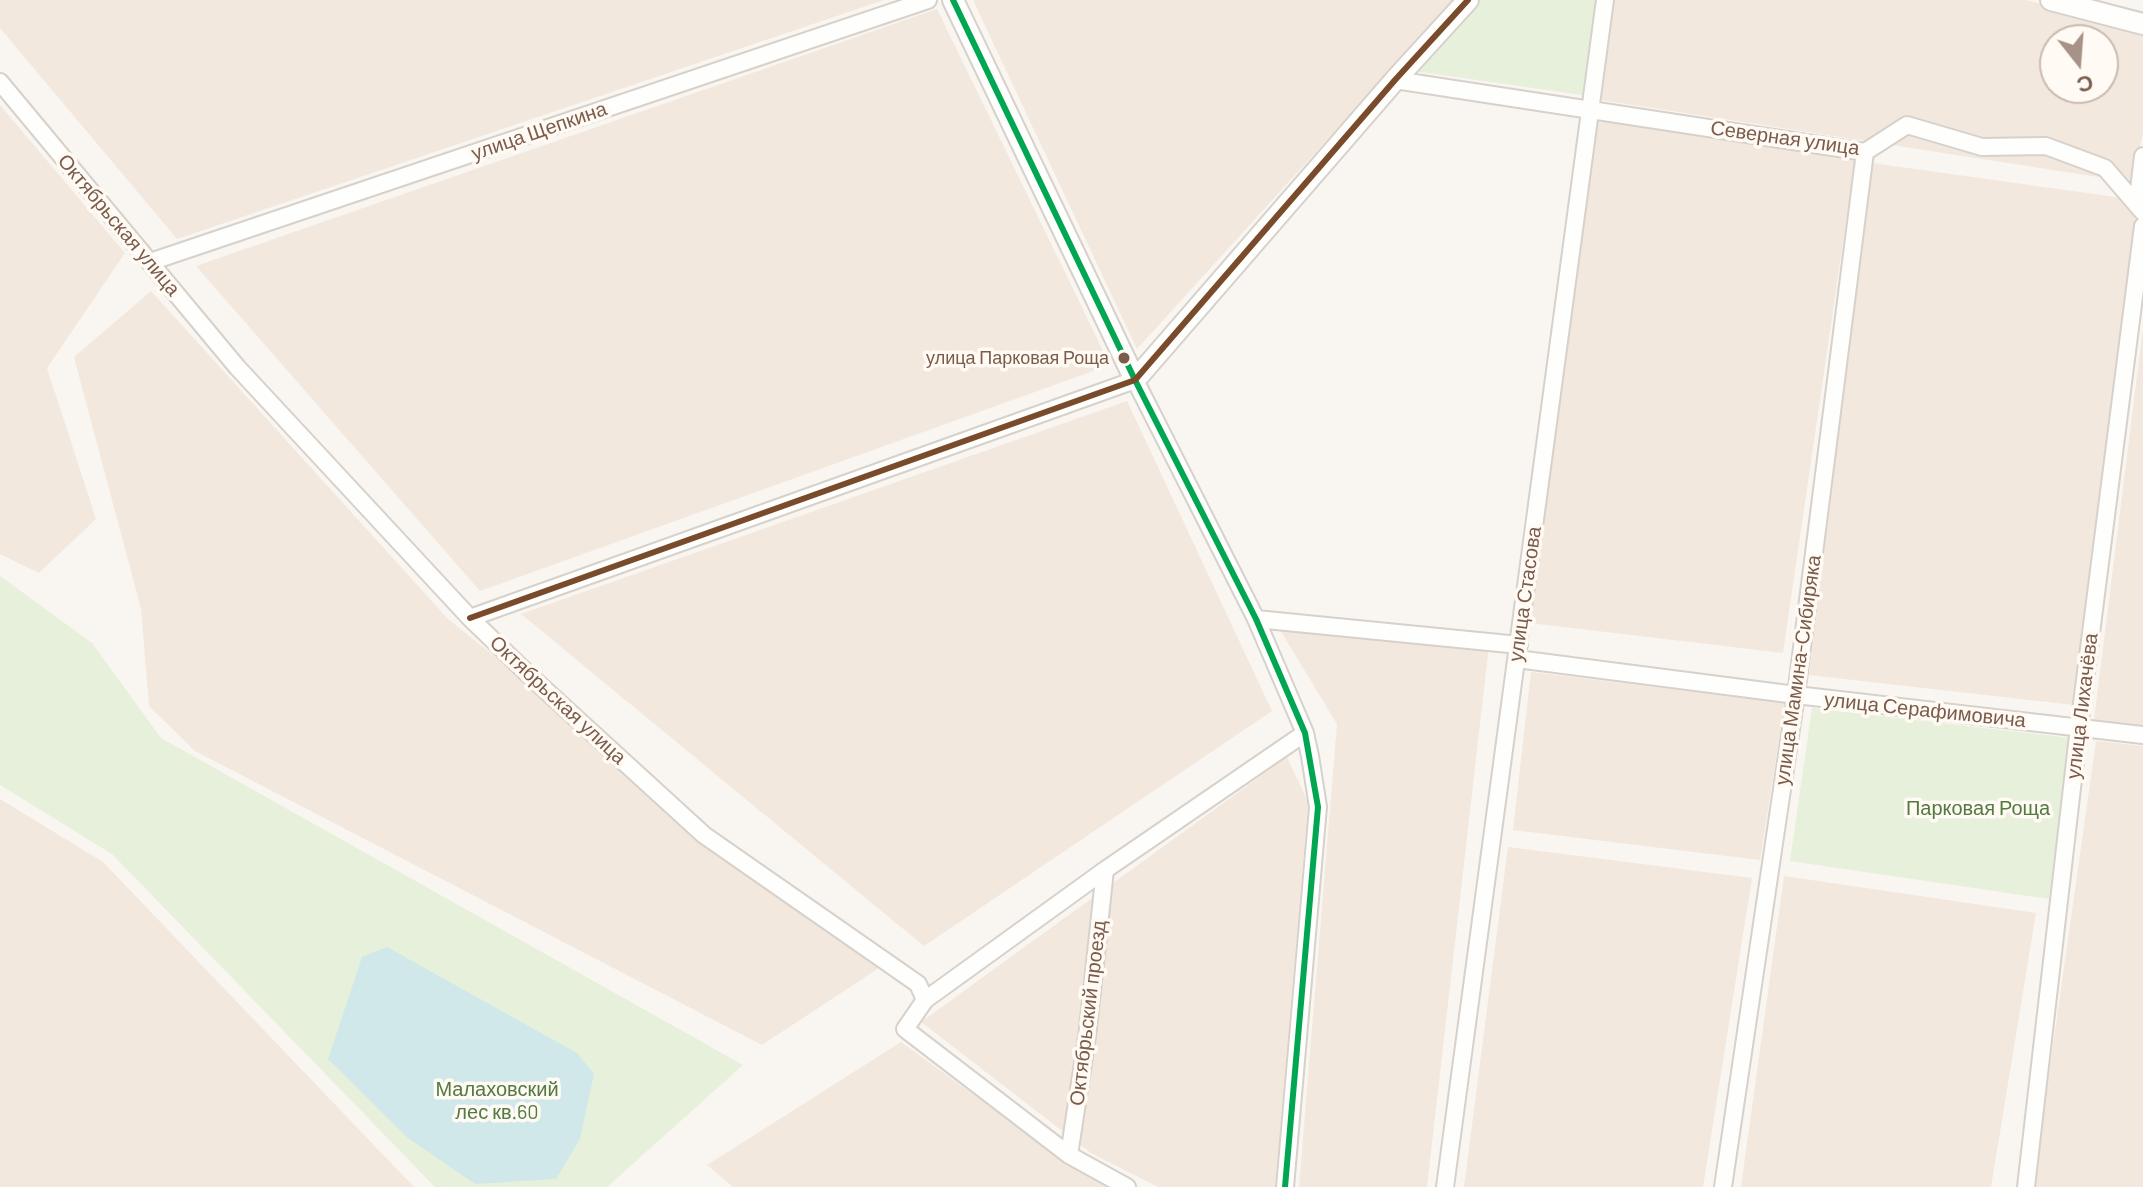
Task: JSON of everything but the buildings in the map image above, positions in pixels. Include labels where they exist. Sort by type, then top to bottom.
[{"type":"street","name":"улица Щепкина","points":[[150,262],[928,0]]},
{"type":"street","points":[[953,0],[1135,380],[1256,619],[1305,733],[1318,807],[1285,1187]]},
{"type":"street","points":[[470,618],[1135,380],[1468,0]]},
{"type":"street","name":"улица Стасова","points":[[1445,1187],[1605,0]]},
{"type":"street","points":[[2051,0],[2143,24]]},
{"type":"street","name":"Северная улица","points":[[1395,80],[1865,152],[1907,125],[1982,147],[2046,146],[2105,168],[2143,211]]},
{"type":"street","name":"Октябрьская улица","points":[[0,82],[237,367],[470,618],[704,835],[918,984],[925,1000]]},
{"type":"street","name":"улица Мамина-Сибиряка","points":[[1723,1187],[1796,695],[1865,152]]},
{"type":"street","points":[[2143,156],[2138,198],[2143,211]]},
{"type":"street","name":"улица Лихачёва","points":[[2026,1187],[2079,727],[2143,226]]},
{"type":"street","name":"улица Серафимовича","points":[[1256,619],[1518,652],[1796,695],[2143,735]]},
{"type":"street","name":"Октябрьский проезд","points":[[925,1000],[1105,870],[1305,733]]},
{"type":"street","name":"Октябрьский проезд","points":[[1069,1155],[1087,1037],[1105,870]]},
{"type":"street","points":[[925,1000],[905,1029],[1069,1155],[1127,1187]]},
{"type":"shaded area","points":[[0,0],[884,0],[177,239],[0,28]]},
{"type":"shaded area","points":[[973,0],[1454,0],[1137,349]]},
{"type":"shaded area","points":[[1614,0],[2025,0],[2143,29],[2143,133],[2134,173],[2137,183],[1601,100]]},
{"type":"shaded area","points":[[937,9],[1110,365],[480,591],[196,266]]},
{"type":"shaded area","points":[[0,105],[125,253],[47,368],[96,519],[39,573],[0,554]]},
{"type":"shaded area","points":[[1598,119],[1855,160],[1783,653],[1530,623]]},
{"type":"shaded area","points":[[1872,163],[2137,200],[2074,705],[1809,675]]},
{"type":"shaded area","points":[[151,291],[448,619],[882,966],[762,1045],[195,751],[149,706],[141,609],[74,357]]},
{"type":"shaded area","points":[[2143,328],[2143,726],[2094,720]]},
{"type":"shaded area","points":[[1127,401],[1272,711],[924,946],[521,614]]},
{"type":"shaded area","points":[[1277,625],[1489,645],[1427,1187],[1299,1187],[1337,724]]},
{"type":"shaded area","points":[[1531,672],[1785,703],[1760,860],[1513,830]]},
{"type":"shaded area","points":[[2096,741],[2143,746],[2143,1187],[2033,1187]]},
{"type":"shaded area","points":[[1287,757],[1308,802],[1275,1187],[1158,1187],[1091,1153],[921,1022]]},
{"type":"shaded area","points":[[0,799],[103,862],[414,1187],[0,1187]]},
{"type":"shaded area","points":[[1508,847],[1752,878],[1703,1187],[1464,1187]]},
{"type":"shaded area","points":[[1784,876],[2036,913],[1991,1187],[1741,1187]]},
{"type":"shaded area","points":[[901,1042],[1079,1171],[1107,1187],[733,1187],[707,1165]]},
{"type":"green space","points":[[1479,0],[1596,0],[1582,95],[1414,71]]},
{"type":"green space","points":[[0,576],[92,643],[161,738],[743,1065],[607,1187],[435,1187],[112,854],[0,785]]},
{"type":"green space","name":"Парковая Роща","points":[[1812,708],[2070,738],[2049,899],[1790,861]]},
{"type":"water","name":"Малаховский лес кв.60","points":[[387,947],[577,1053],[594,1074],[580,1139],[556,1179],[475,1184],[408,1138],[328,1059],[362,957]]},
{"type":"transit line","points":[[953,0],[1135,380],[1256,619],[1305,733],[1318,807],[1285,1187]]},
{"type":"transit line","points":[[470,618],[1135,380],[1468,0]]},
{"type":"place","name":"улица Парковая Роща","points":[[1124,358]]}]
